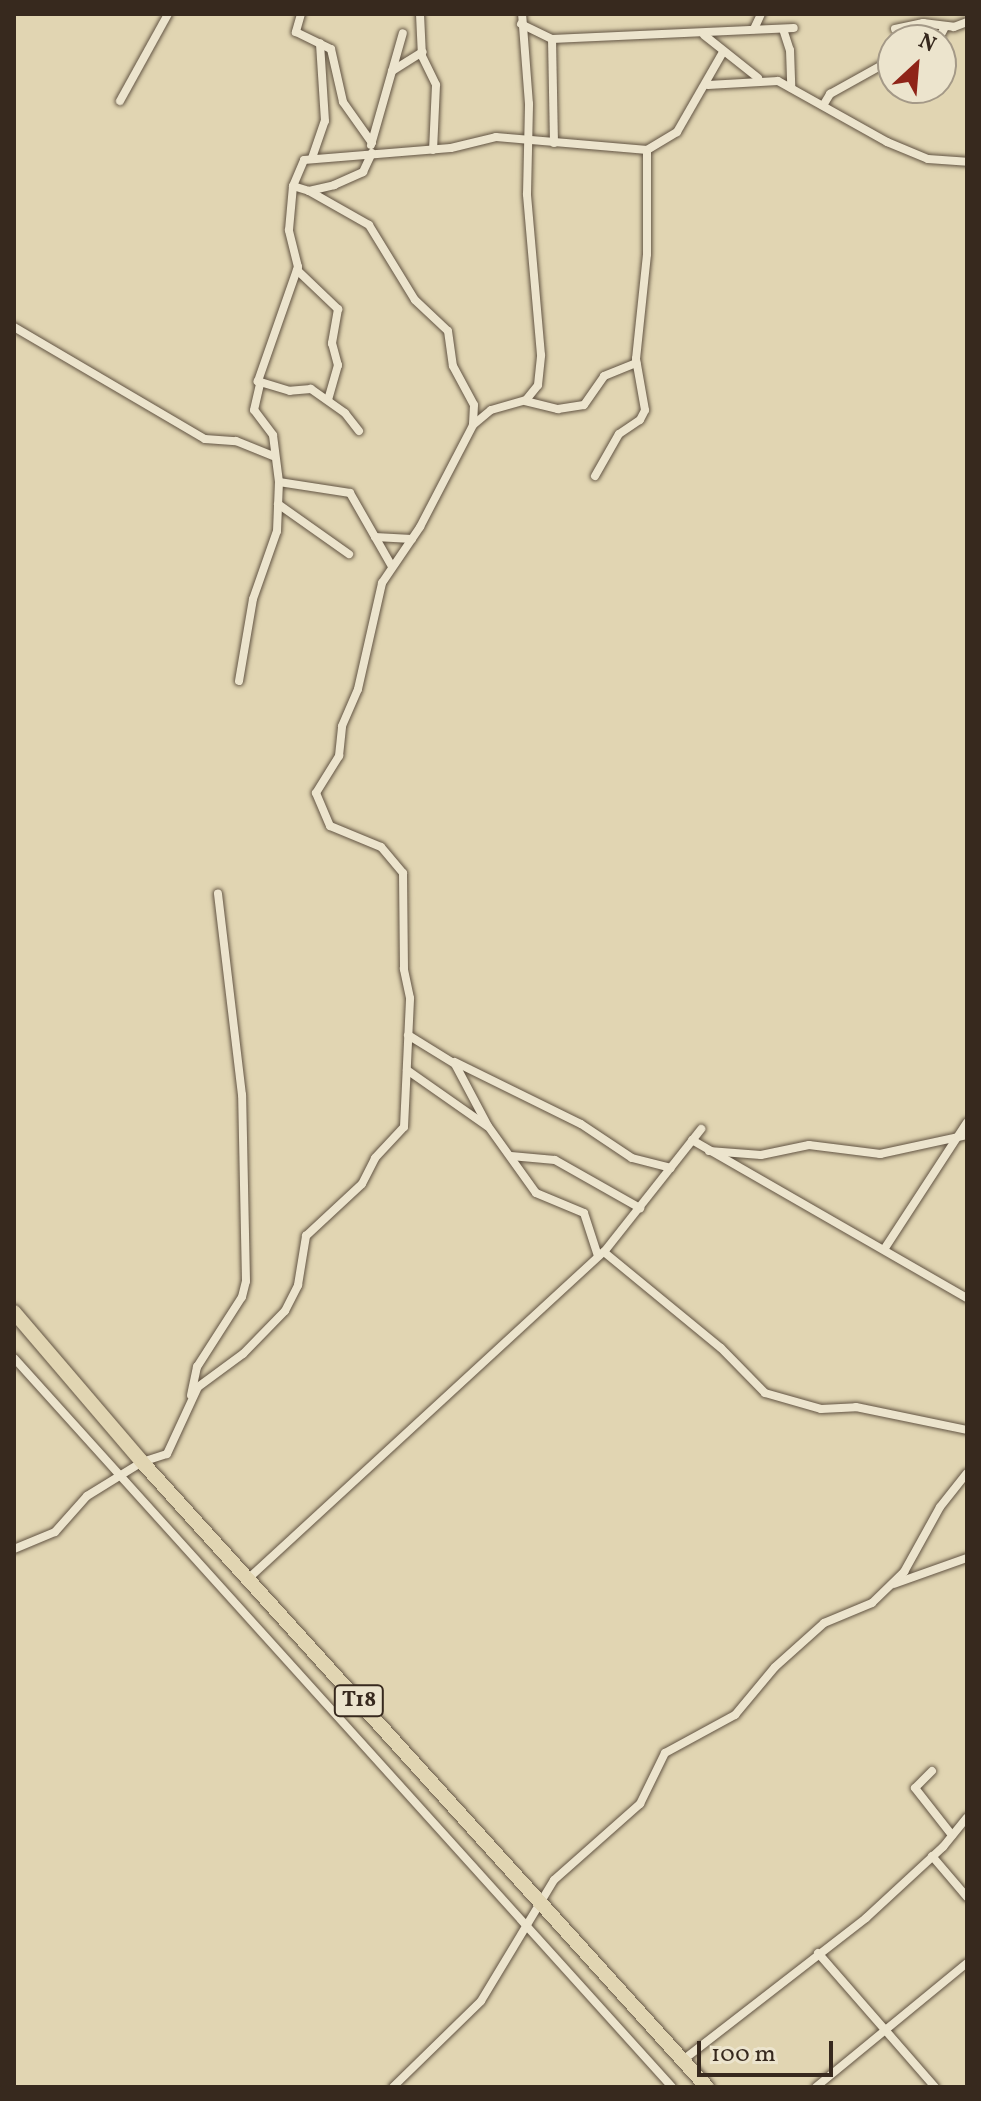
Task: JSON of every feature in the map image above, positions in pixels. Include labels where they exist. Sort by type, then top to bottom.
[{"type":"highway","name":"T18","points":[[14,1312],[142,1462],[250,1577],[314,1654],[542,1899],[707,2087]]},
{"type":"street","points":[[120,101],[168,14]]},
{"type":"street","points":[[301,14],[296,32],[331,49],[343,102],[372,143]]},
{"type":"street","points":[[420,14],[422,52],[436,85],[433,150]]},
{"type":"street","points":[[522,14],[529,136],[527,194],[541,355],[538,385],[525,401]]},
{"type":"street","points":[[754,29],[761,14]]},
{"type":"street","points":[[521,24],[552,39],[704,35],[794,28]]},
{"type":"street","points":[[783,29],[790,50],[791,88]]},
{"type":"street","points":[[309,191],[363,172],[403,33]]},
{"type":"street","points":[[704,35],[759,79],[791,88],[925,158],[967,162]]},
{"type":"street","points":[[552,39],[554,143]]},
{"type":"street","points":[[312,158],[325,121],[320,43]]},
{"type":"street","points":[[391,71],[422,52]]},
{"type":"street","points":[[239,681],[253,599],[275,547],[279,482],[272,432],[254,410],[260,372],[297,270],[289,230],[293,186],[300,165],[312,158],[433,150],[529,136],[554,143],[647,150],[677,132],[686,109],[708,85],[723,52]]},
{"type":"street","points":[[824,104],[830,94],[877,68]]},
{"type":"street","points":[[708,85],[759,79]]},
{"type":"street","points":[[595,476],[619,434],[645,411],[636,363],[647,254],[647,150]]},
{"type":"street","points":[[293,186],[309,191],[369,225],[415,300],[448,331],[453,366],[474,405],[473,425]]},
{"type":"street","points":[[297,270],[338,309],[332,343],[338,365],[328,400]]},
{"type":"street","points":[[14,327],[207,440],[236,441],[273,456]]},
{"type":"street","points":[[191,1399],[207,1379],[243,1354],[285,1311],[298,1285],[306,1236],[362,1184],[375,1158],[399,1138],[407,1117],[403,873],[381,847],[330,826],[316,793],[339,756],[343,723],[373,628],[377,596],[391,565],[412,539],[473,425],[491,410],[525,401],[558,409],[584,405],[604,376],[636,363]]},
{"type":"street","points":[[260,385],[311,389],[328,400],[359,431]]},
{"type":"street","points":[[279,482],[350,493],[391,565]]},
{"type":"street","points":[[278,504],[349,554]]},
{"type":"street","points":[[375,537],[412,539]]},
{"type":"street","points":[[14,1549],[55,1532],[77,1504],[142,1462],[167,1454],[191,1399],[197,1367],[242,1297],[246,1281],[242,1095],[218,893]]},
{"type":"street","points":[[408,1035],[581,1124],[632,1158],[671,1168]]},
{"type":"street","points":[[449,1058],[488,1126],[539,1196],[584,1213],[601,1254],[721,1348],[765,1393],[821,1409],[856,1407],[967,1430]]},
{"type":"street","points":[[407,1070],[488,1126]]},
{"type":"street","points":[[885,1248],[962,1137],[967,1122]]},
{"type":"street","points":[[250,1577],[601,1254],[701,1129]]},
{"type":"street","points":[[708,1150],[761,1155],[809,1145],[879,1155],[962,1137]]},
{"type":"street","points":[[692,1140],[885,1248],[967,1298]]},
{"type":"street","points":[[511,1156],[555,1160],[640,1208]]},
{"type":"street","points":[[14,1358],[119,1479],[672,2087]]},
{"type":"street","points":[[393,2087],[481,2001],[559,1874],[640,1804],[665,1753],[735,1715],[775,1667],[824,1623],[865,1608],[890,1585],[904,1572],[940,1507],[967,1473]]},
{"type":"street","points":[[890,1585],[967,1558]]},
{"type":"street","points":[[932,1771],[915,1788],[952,1835]]},
{"type":"street","points":[[683,2060],[866,1918],[932,1856],[967,1817]]},
{"type":"street","points":[[932,1856],[967,1897]]},
{"type":"street","points":[[818,1953],[935,2087]]},
{"type":"street","points":[[816,2087],[884,2028],[967,1963]]}]
